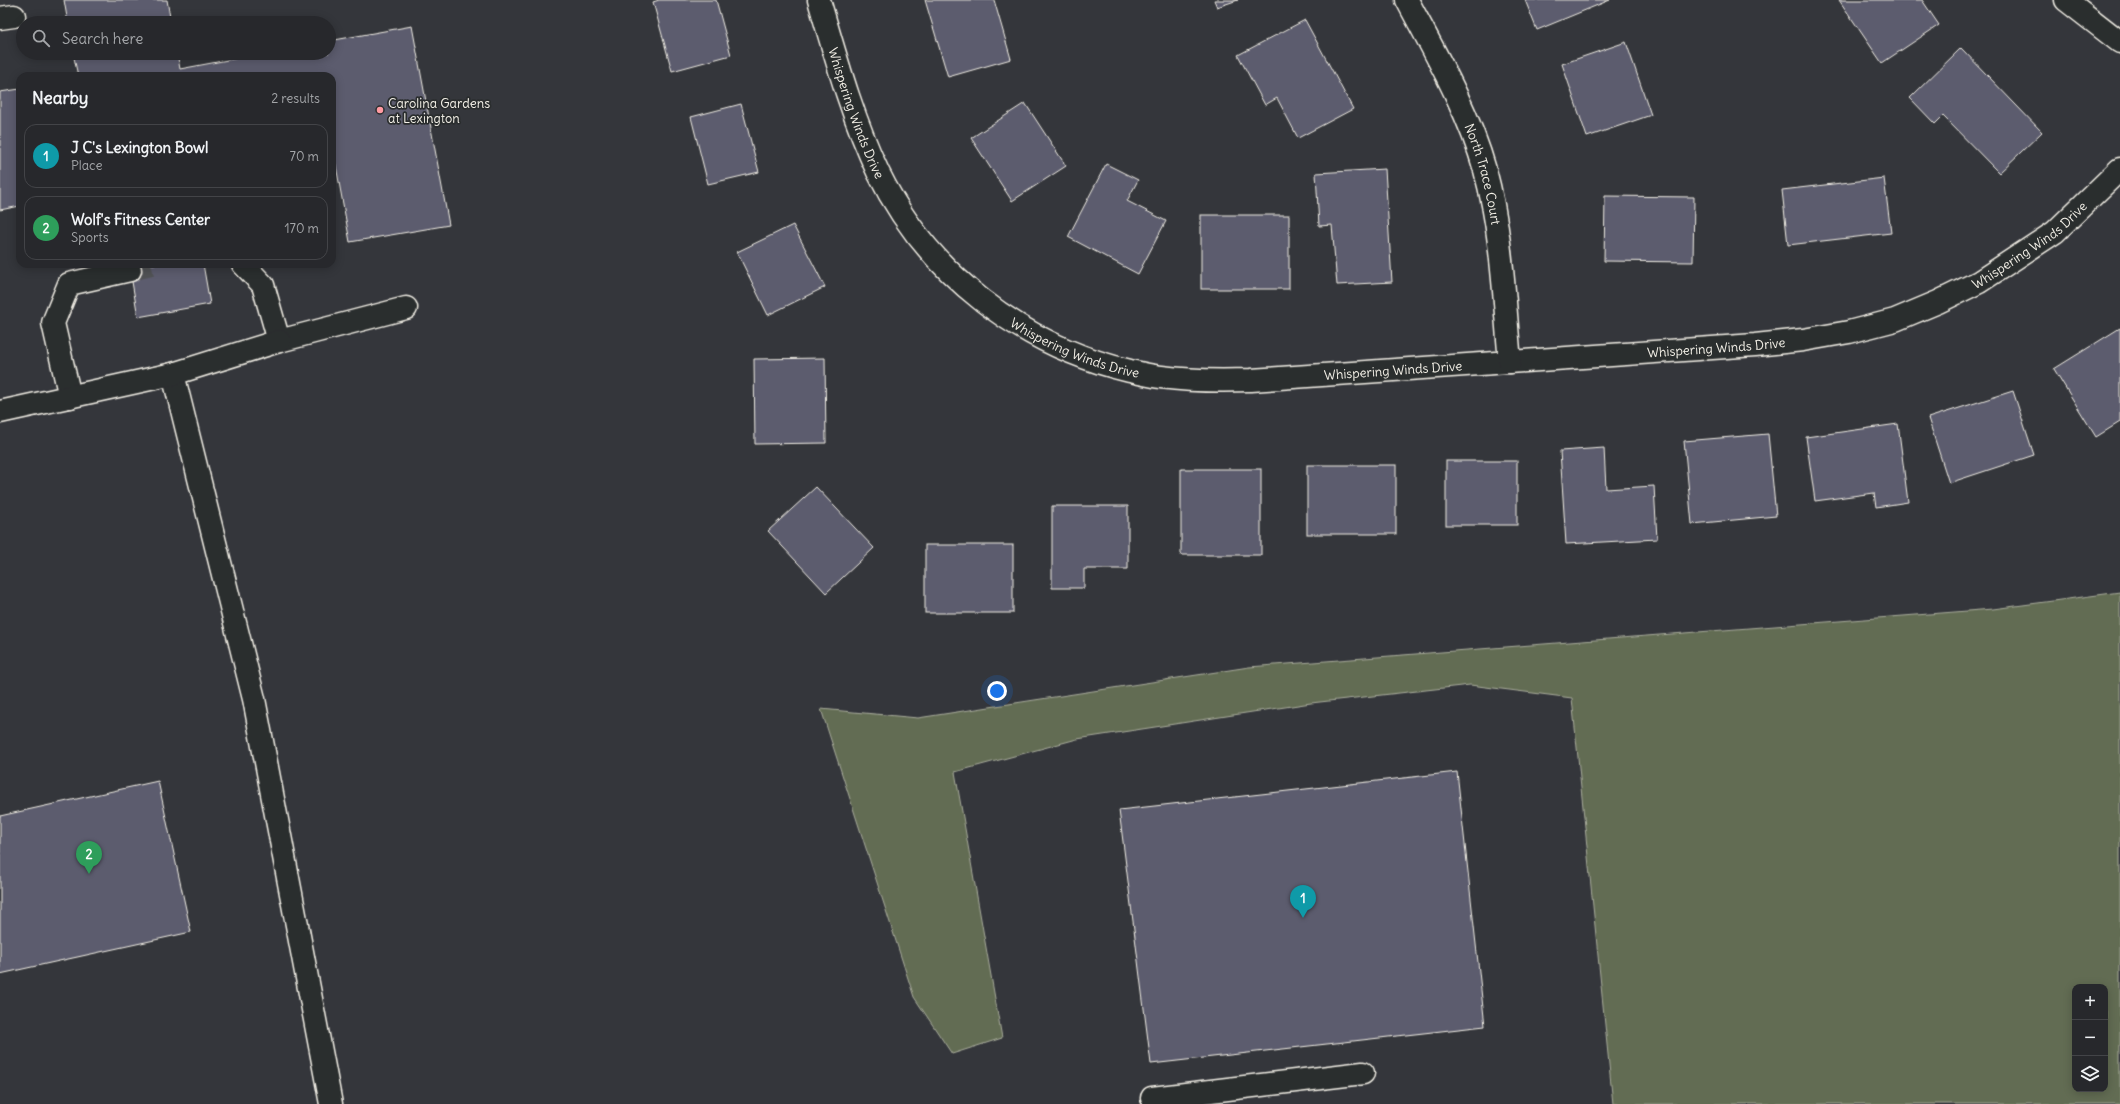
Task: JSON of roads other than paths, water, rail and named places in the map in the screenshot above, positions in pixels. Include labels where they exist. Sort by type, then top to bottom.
[{"type":"street","name":"Whispering Winds Drive","points":[[819,0],[860,131],[879,173],[901,213],[927,248],[957,280],[1018,326],[1070,353],[1114,367],[1160,377],[1205,381],[1251,380],[1795,341],[1849,332],[1895,320],[1938,302],[1979,282],[2055,232],[2120,169]]},
{"type":"street","name":"North Trace Court","points":[[1407,0],[1453,89],[1470,127],[1485,170],[1498,238],[1510,362]]},
{"type":"street","points":[[2066,0],[2120,42]]},
{"type":"street","points":[[247,268],[264,285],[279,341]]},
{"type":"street","points":[[70,398],[54,323],[69,284],[130,270]]},
{"type":"street","points":[[0,412],[70,398],[172,374],[279,341],[406,308]]},
{"type":"street","points":[[172,374],[254,699],[331,1104]]},
{"type":"street","points":[[1152,1098],[1363,1073]]},
{"type":"tunnel","points":[[130,270],[139,268]]},
{"type":"place","name":"Carolina Gardens at Lexington","points":[[380,110]]},
{"type":"place","name":"Wolf's Fitness Center","points":[[89,874]]},
{"type":"place","name":"J C's Lexington Bowl","points":[[1303,918]]}]
